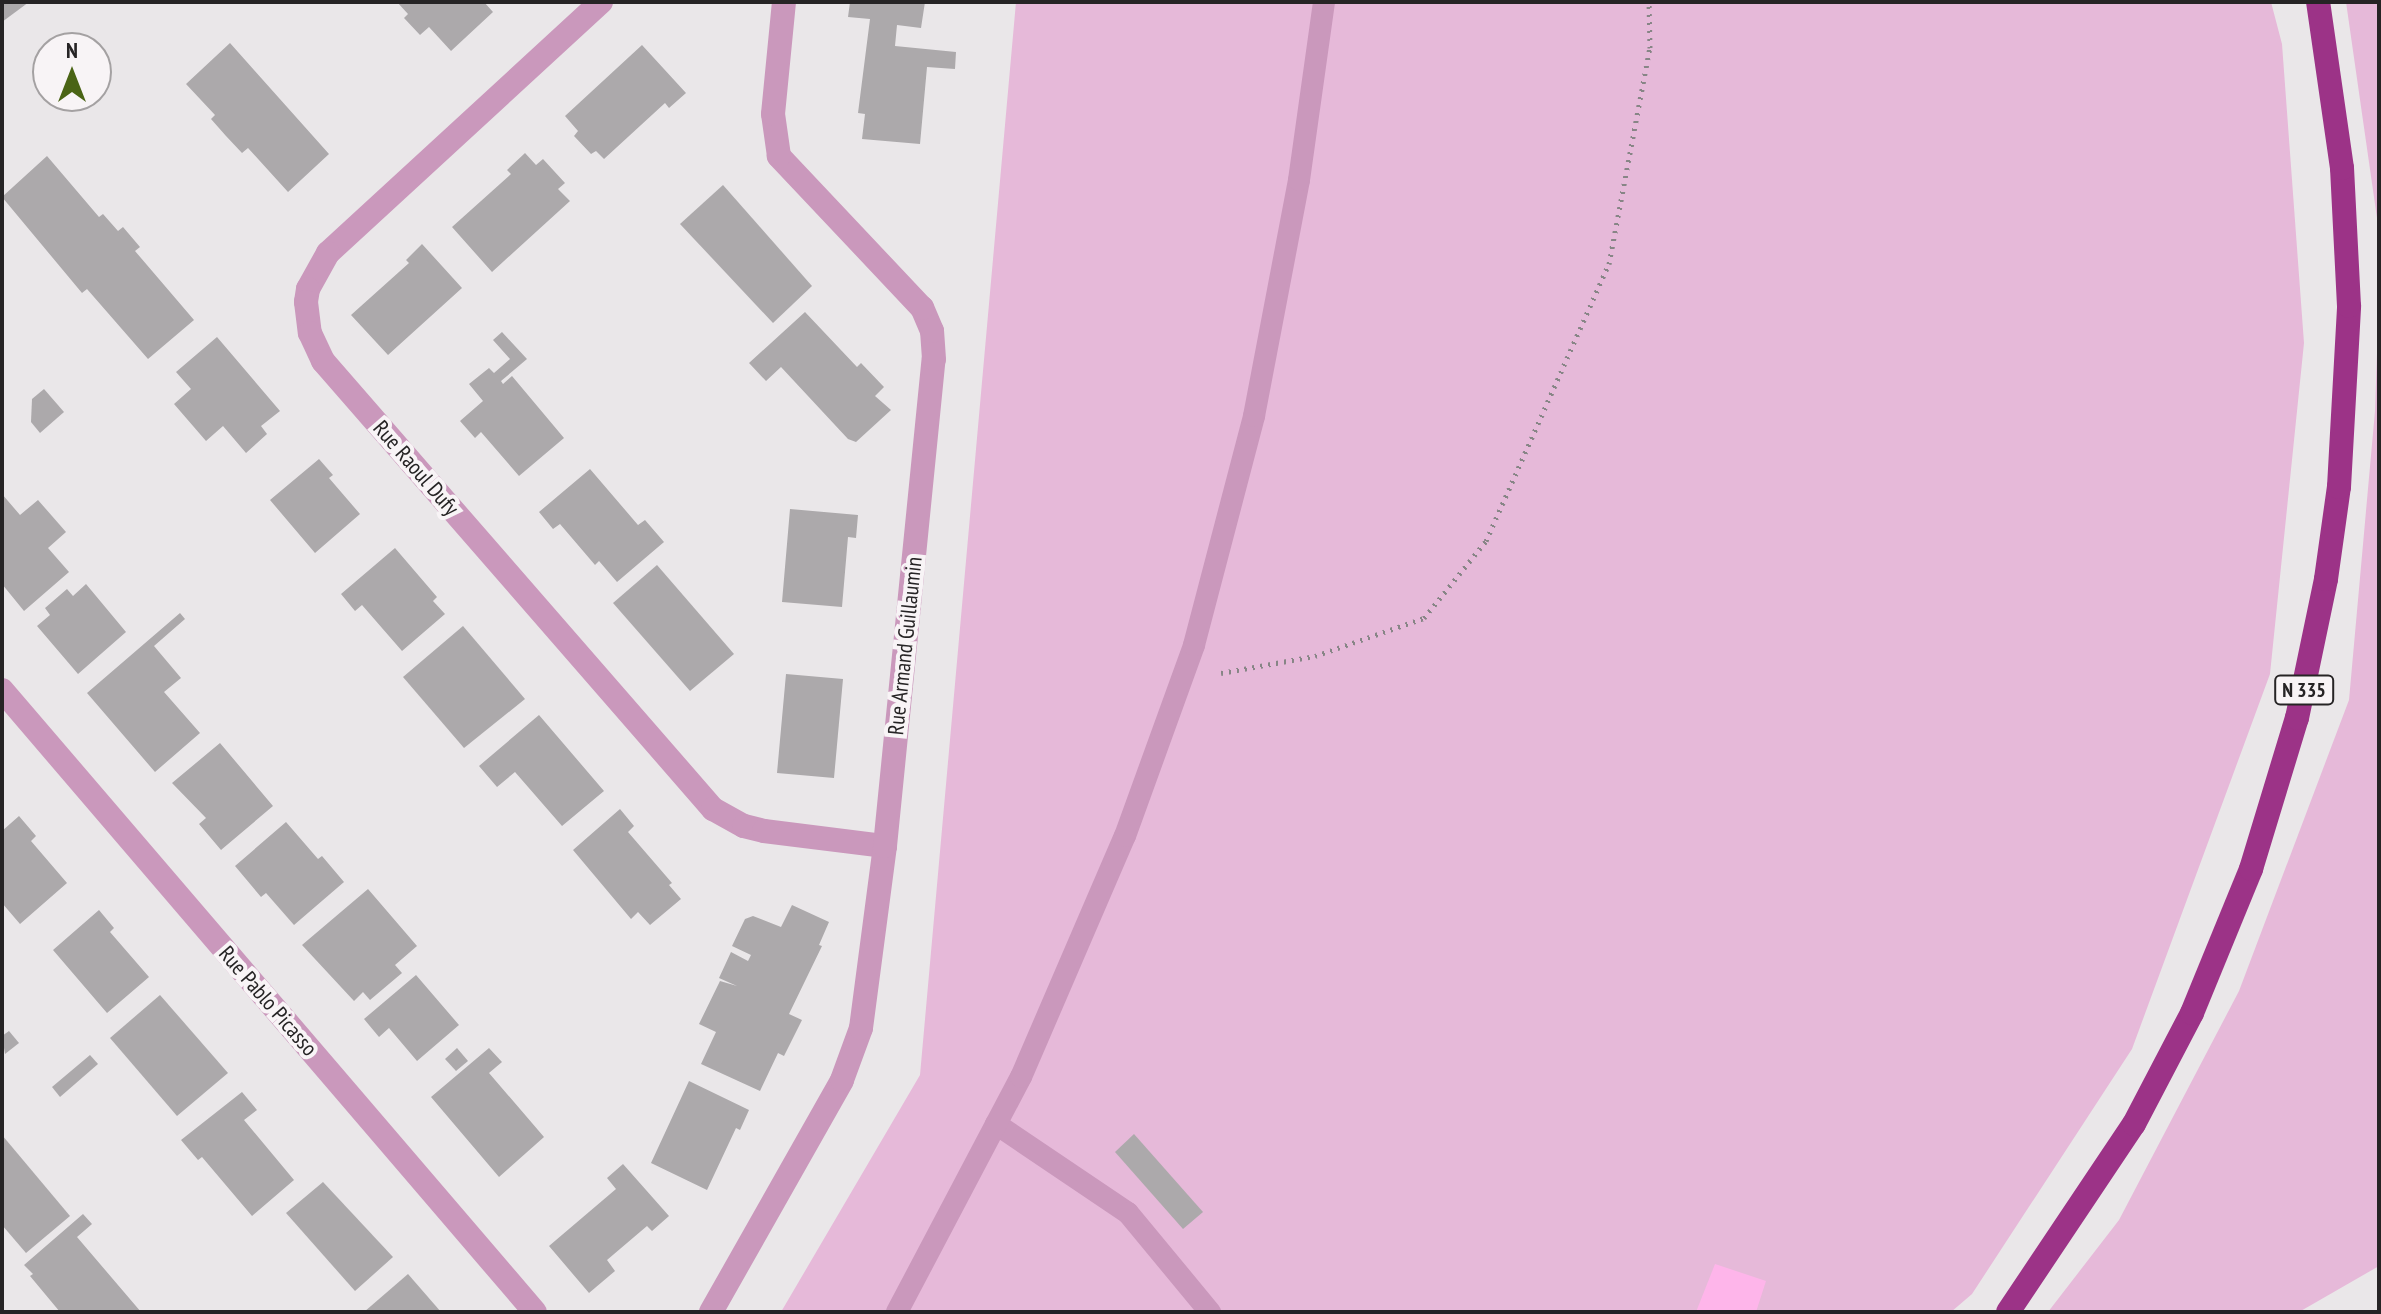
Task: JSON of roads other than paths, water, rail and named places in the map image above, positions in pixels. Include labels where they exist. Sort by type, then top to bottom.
[{"type":"highway","name":"N 335","points":[[2008,1312],[2134,1124],[2192,1013],[2251,869],[2301,703],[2326,579],[2339,487],[2348,317],[2348,244],[2342,168],[2318,2]]},
{"type":"street","name":"Rue Raoul Dufy","points":[[601,2],[328,253],[308,289],[306,302],[310,333],[323,361],[713,809],[744,826],[764,831],[885,846]]},
{"type":"street","name":"Rue Armand Guillaumin","points":[[711,1312],[842,1080],[856,1048],[885,846],[934,359],[932,331],[922,308],[779,156],[773,114],[784,2]]},
{"type":"street","name":"Rue Pablo Picasso","points":[[2,690],[535,1312]]},
{"type":"lane","points":[[897,1312],[1021,1077],[1125,836],[1194,645],[1254,416],[1299,180],[1324,2]]},
{"type":"lane","points":[[996,1124],[1128,1213],[1210,1312]]}]
